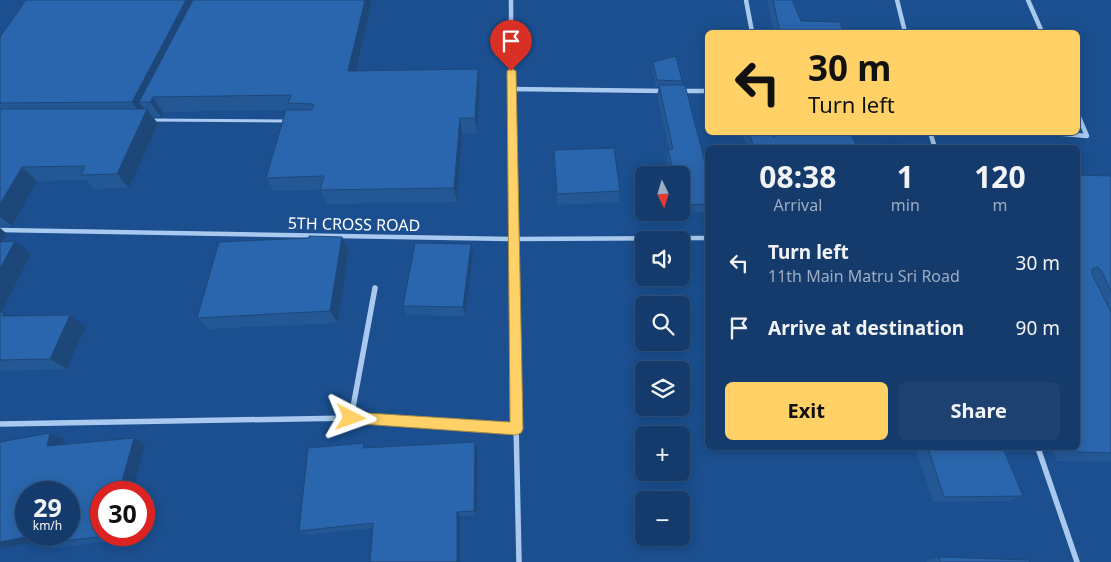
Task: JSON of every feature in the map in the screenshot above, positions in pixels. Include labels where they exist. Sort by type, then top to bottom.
[{"type":"street","points":[[510,0],[512,239],[519,562]]},
{"type":"street","points":[[746,0],[752,30]]},
{"type":"street","points":[[897,0],[904,30]]},
{"type":"street","points":[[1028,0],[1041,30]]},
{"type":"street","points":[[511,89],[668,91]]},
{"type":"street","points":[[678,91],[705,91]]},
{"type":"street","points":[[1076,135],[1087,136],[1080,120]]},
{"type":"street","name":"5TH CROSS ROAD","points":[[0,230],[512,239],[705,238]]},
{"type":"street","points":[[351,418],[375,288]]},
{"type":"street","points":[[0,424],[351,418],[516,429]]},
{"type":"street","points":[[1039,450],[1077,562]]},
{"type":"lane","points":[[145,120],[289,121]]},
{"type":"building","points":[[26,0],[186,0],[132,102],[0,103],[0,37]]},
{"type":"building","points":[[193,0],[365,0],[348,71],[478,69],[475,118],[460,118],[454,188],[320,190],[324,176],[266,178],[286,110],[311,110],[314,107],[313,104],[288,103],[291,95],[153,97],[150,102],[139,102]]},
{"type":"building","points":[[773,0],[792,0],[801,21],[840,22],[842,30],[780,30]]},
{"type":"building","points":[[676,56],[682,81],[657,80],[653,62]]},
{"type":"building","points":[[659,85],[685,85],[705,162],[705,204],[690,205],[690,166],[672,166],[668,149],[673,149]]},
{"type":"building","points":[[0,109],[147,109],[117,174],[81,175],[85,166],[22,167],[0,204]]},
{"type":"building","points":[[750,135],[772,135],[774,137],[776,135],[851,135],[856,145],[753,145]]},
{"type":"building","points":[[897,144],[897,145],[856,145]]},
{"type":"building","points":[[614,148],[620,191],[557,194],[554,150]]},
{"type":"building","points":[[1080,175],[1111,176],[1111,291],[1101,270],[1097,267],[1092,269],[1092,274],[1111,312],[1111,453],[1078,452],[1077,450],[1080,450]]},
{"type":"building","points":[[309,236],[342,237],[330,311],[197,318],[219,242],[309,238]]},
{"type":"building","points":[[15,241],[0,269],[0,242]]},
{"type":"building","points":[[415,243],[471,244],[463,307],[403,306]]},
{"type":"building","points":[[0,312],[4,312],[2,316],[70,315],[50,359],[0,360]]},
{"type":"building","points":[[50,433],[47,446],[134,438],[122,481],[90,481],[90,538],[80,539],[80,481],[15,481],[15,539],[0,542],[0,442]]},
{"type":"building","points":[[475,442],[474,511],[457,512],[457,562],[370,562],[373,523],[299,531],[308,448],[364,443],[363,448]]},
{"type":"building","points":[[929,450],[1004,450],[1023,496],[944,497]]},
{"type":"building","points":[[939,557],[1029,560],[1030,562],[940,562]]},
{"type":"route","points":[[351,418],[516,429],[511,71]]}]
